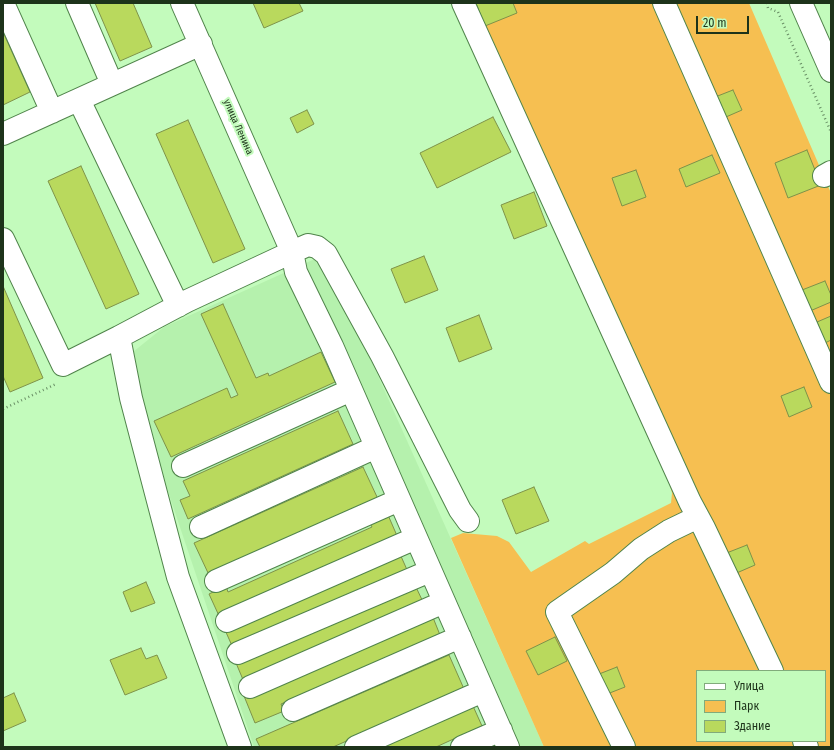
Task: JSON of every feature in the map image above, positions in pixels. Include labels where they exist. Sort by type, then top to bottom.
[{"type":"street","points":[[3,3],[52,112]]},
{"type":"street","points":[[77,3],[112,84]]},
{"type":"street","name":"улица Ленина","points":[[182,3],[292,252],[296,272],[332,346],[504,738]]},
{"type":"street","points":[[463,3],[690,502],[772,670]]},
{"type":"street","points":[[664,3],[831,382]]},
{"type":"street","points":[[801,3],[831,71]]},
{"type":"street","points":[[3,134],[201,44]]},
{"type":"street","points":[[79,100],[178,306]]},
{"type":"street","points":[[3,239],[64,365],[178,306],[292,252],[308,245],[317,247],[326,254],[382,356],[460,510],[468,521]]},
{"type":"street","points":[[118,337],[131,398],[178,577],[240,747]]},
{"type":"street","points":[[183,466],[351,390]]},
{"type":"street","points":[[200,528],[376,447]]},
{"type":"street","points":[[216,580],[400,500]]},
{"type":"street","points":[[624,747],[558,612],[613,573],[641,549],[669,531],[698,517]]},
{"type":"street","points":[[227,621],[416,538]]},
{"type":"street","points":[[238,653],[430,571]]},
{"type":"street","points":[[250,686],[444,602]]},
{"type":"street","points":[[293,710],[460,637]]},
{"type":"street","points":[[356,747],[483,691]]},
{"type":"street","points":[[462,747],[504,738]]},
{"type":"path","points":[[767,3],[768,8],[778,12],[831,132]]},
{"type":"path","points":[[3,409],[62,381],[64,365]]},
{"type":"shaded area","points":[[317,258],[357,329],[544,747],[254,747],[151,441],[128,356],[164,327]]},
{"type":"green space","points":[[454,3],[749,3],[831,193],[831,747],[544,747],[451,538],[463,533],[497,536],[509,542],[531,572],[585,541],[589,544],[671,503],[672,493],[665,467]]},
{"type":"building","points":[[95,3],[133,3],[152,47],[120,61]]},
{"type":"building","points":[[253,3],[299,3],[303,11],[264,28]]},
{"type":"building","points":[[476,3],[513,3],[517,13],[485,26]]},
{"type":"building","points":[[3,32],[30,92],[3,105]]},
{"type":"building","points":[[733,90],[742,110],[719,120],[710,99]]},
{"type":"building","points":[[307,110],[314,124],[297,133],[290,118]]},
{"type":"building","points":[[493,117],[511,152],[437,188],[420,153]]},
{"type":"building","points":[[188,120],[245,249],[213,263],[156,134]]},
{"type":"building","points":[[807,150],[821,185],[788,198],[775,163]]},
{"type":"building","points":[[712,155],[720,173],[686,187],[679,169]]},
{"type":"building","points":[[81,166],[139,294],[106,309],[48,181]]},
{"type":"building","points":[[636,170],[646,197],[622,206],[612,178]]},
{"type":"building","points":[[534,192],[547,226],[514,239],[501,205]]},
{"type":"building","points":[[424,256],[438,290],[405,303],[391,269]]},
{"type":"building","points":[[825,281],[831,295],[831,302],[810,311],[802,290]]},
{"type":"building","points":[[3,286],[43,378],[10,392],[3,376]]},
{"type":"building","points":[[223,304],[256,378],[268,373],[269,376],[321,352],[335,382],[171,457],[154,421],[227,388],[231,398],[238,395],[201,314]]},
{"type":"building","points":[[479,315],[492,349],[459,362],[446,328]]},
{"type":"building","points":[[831,316],[831,340],[825,343],[817,322]]},
{"type":"building","points":[[804,387],[812,407],[789,417],[781,396]]},
{"type":"building","points":[[338,411],[353,444],[188,519],[180,500],[190,496],[183,481]]},
{"type":"building","points":[[363,467],[378,499],[209,575],[194,543]]},
{"type":"building","points":[[534,487],[549,521],[516,534],[502,500]]},
{"type":"building","points":[[388,515],[398,538],[220,618],[209,594],[226,586],[228,592],[372,527],[370,523]]},
{"type":"building","points":[[747,545],[755,565],[732,575],[724,554]]},
{"type":"building","points":[[400,554],[408,572],[233,648],[225,630]]},
{"type":"building","points":[[146,582],[155,603],[131,612],[123,592]]},
{"type":"building","points":[[415,585],[424,604],[244,682],[236,663]]},
{"type":"building","points":[[432,615],[440,635],[281,704],[284,711],[255,723],[244,696]]},
{"type":"building","points":[[555,637],[567,661],[538,675],[526,651]]},
{"type":"building","points":[[141,648],[146,659],[157,655],[167,678],[125,695],[110,660]]},
{"type":"building","points":[[449,655],[464,689],[333,747],[260,747],[256,739]]},
{"type":"building","points":[[617,667],[625,687],[602,696],[594,676]]},
{"type":"building","points":[[14,693],[26,721],[3,731],[3,698]]},
{"type":"building","points":[[473,706],[482,726],[436,747],[382,747]]}]
